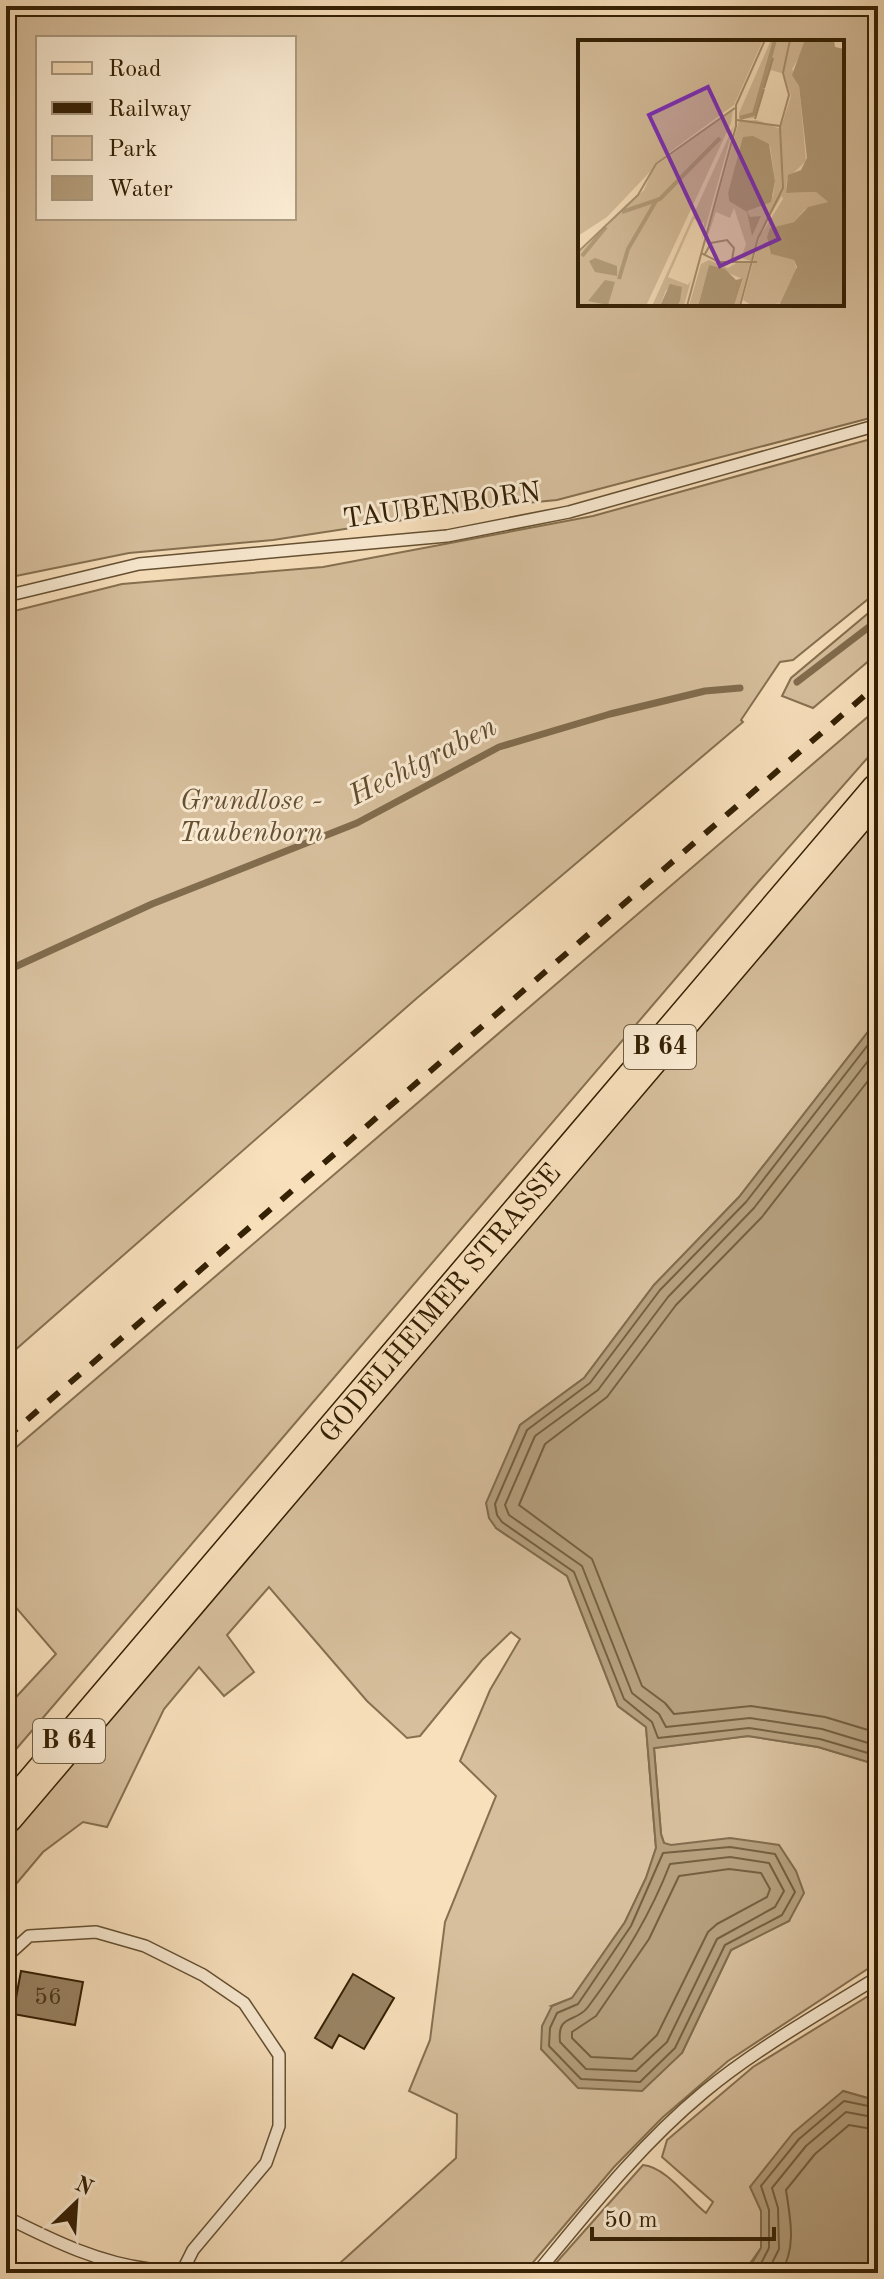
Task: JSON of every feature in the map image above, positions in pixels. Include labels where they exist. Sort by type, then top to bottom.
[{"type":"main road","name":"GODELHEIMER STRASSE","points":[[6,1816],[878,791]]},
{"type":"lane","name":"TAUBENBORN","points":[[6,596],[139,564],[447,536],[569,512],[878,425]]},
{"type":"lane","points":[[6,1957],[29,1936],[96,1932],[145,1946],[203,1975],[244,2003],[279,2055],[279,2126],[266,2163],[193,2250],[184,2268]]},
{"type":"lane","points":[[537,2273],[643,2148],[703,2093],[753,2054],[878,1977]]},
{"type":"lane","points":[[6,2214],[12,2220],[76,2252],[150,2269],[184,2268],[199,2273]]},
{"type":"green space","points":[[6,6],[878,6],[878,416],[557,500],[495,506],[273,540],[129,553],[6,578]]},
{"type":"green space","name":"Grundlose - Taubenborn","points":[[878,437],[878,591],[793,660],[780,662],[741,720],[743,722],[417,998],[6,1358],[6,613],[122,584],[323,567],[593,516]]},
{"type":"green space","points":[[878,605],[878,653],[813,708],[782,696],[791,678]]},
{"type":"green space","points":[[878,708],[878,746],[6,1761],[6,1708],[56,1654],[6,1596],[6,1456]]},
{"type":"green space","points":[[878,816],[878,1019],[739,1197],[654,1285],[584,1378],[520,1425],[496,1528],[567,1576],[618,1706],[646,1727],[656,1848],[646,1878],[625,1922],[572,1998],[551,2006],[682,2053],[731,1950],[789,1921],[664,1843],[654,1748],[748,1736],[818,1747],[878,1765],[878,1962],[728,2061],[662,2118],[614,2167],[524,2273],[329,2273],[456,2158],[457,2114],[409,2091],[430,2040],[445,1922],[496,1796],[460,1761],[490,1690],[520,1639],[511,1632],[482,1660],[420,1736],[407,1738],[367,1701],[269,1587],[227,1635],[254,1672],[224,1696],[199,1667],[164,1709],[107,1827],[83,1822],[43,1852],[6,1896],[6,1839]]},
{"type":"green space","points":[[878,1990],[878,2101],[843,2091],[761,2211],[761,2248],[743,2273],[547,2273],[643,2165],[668,2177],[706,2213],[713,2202],[662,2157],[667,2140],[753,2067]]},
{"type":"water","points":[[878,1019],[878,1765],[818,1747],[748,1736],[654,1748],[664,1843],[671,1845],[730,1838],[779,1845],[796,1871],[804,1893],[789,1921],[731,1950],[682,2053],[642,2091],[578,2088],[541,2049],[542,2026],[552,2006],[572,1998],[625,1922],[646,1878],[656,1848],[646,1727],[618,1706],[567,1576],[496,1528],[489,1518],[486,1503],[520,1425],[584,1378],[654,1285],[739,1197]]},
{"type":"water","points":[[843,2091],[878,2101],[878,2273],[746,2273],[761,2248],[761,2211],[750,2187],[793,2133]]},
{"type":"building","points":[[21,1971],[83,1982],[75,2025],[13,2014]]},
{"type":"building","points":[[353,1974],[394,1998],[364,2049],[339,2035],[332,2048],[315,2038]]},
{"type":"waterway","name":"Hechtgraben","points":[[797,682],[878,620]]},
{"type":"waterway","name":"Hechtgraben","points":[[6,971],[152,904],[357,823],[499,747],[610,714],[705,691],[740,688]]},
{"type":"railway","points":[[6,1438],[878,684]]}]
